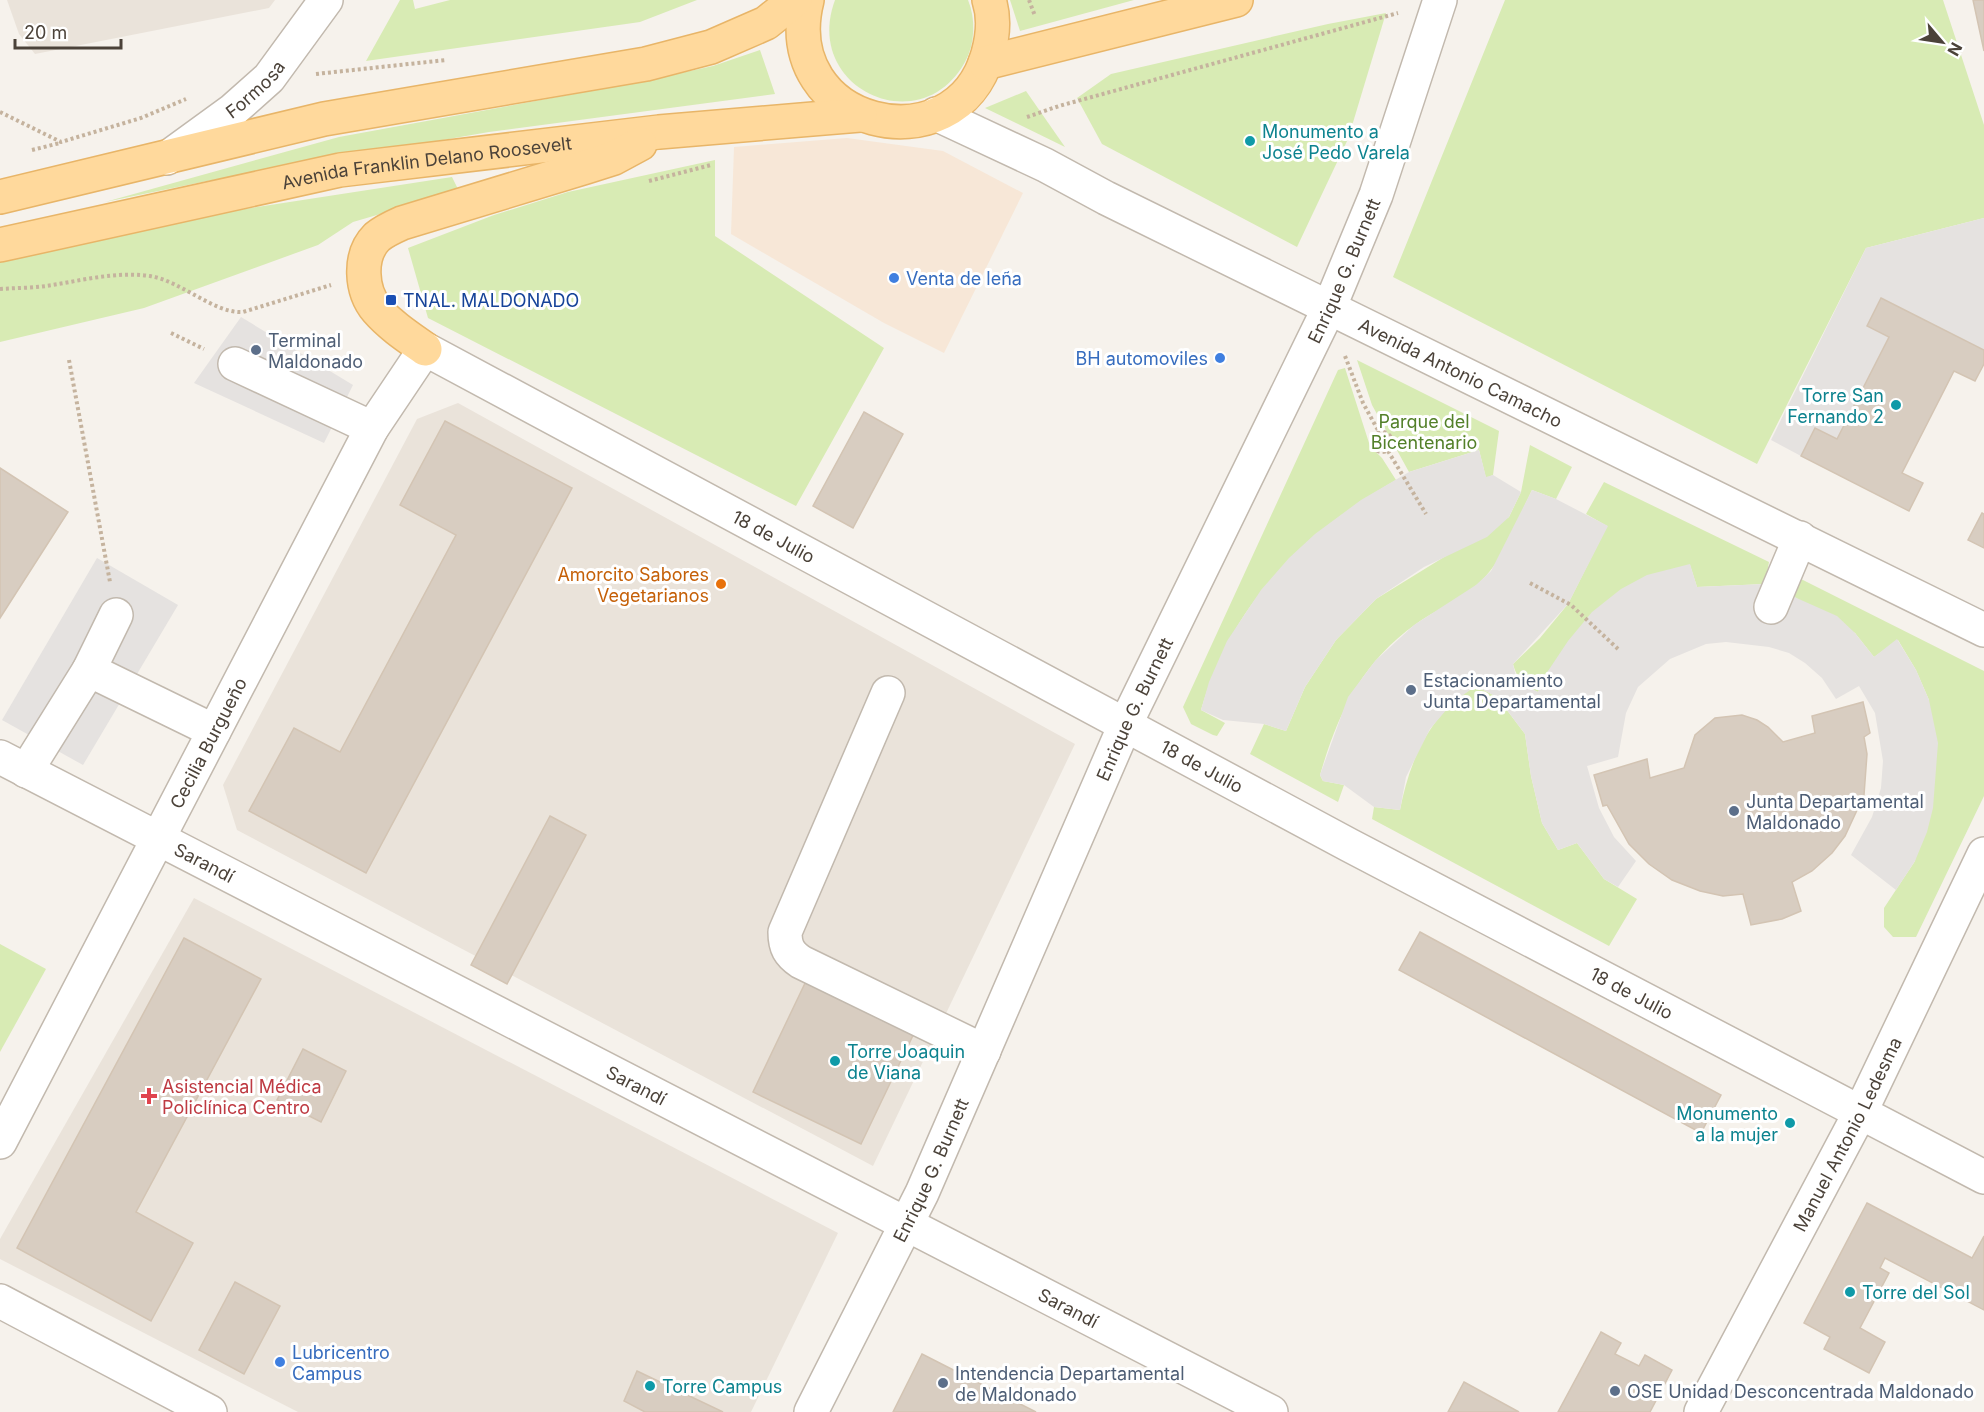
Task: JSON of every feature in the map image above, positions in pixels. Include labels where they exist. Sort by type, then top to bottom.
[{"type":"main road","points":[[0,197],[324,119],[646,64],[711,46],[766,23],[795,0]]},
{"type":"main road","points":[[807,0],[802,18],[804,48],[815,76],[834,99],[860,115],[885,121],[911,122],[936,114],[957,102],[974,84],[986,63],[993,36],[989,0]]},
{"type":"main road","points":[[986,63],[1236,0]]},
{"type":"main road","name":"Avenida Franklin Delano Roosevelt","points":[[0,245],[340,170],[659,132],[860,115]]},
{"type":"main road","points":[[425,348],[400,332],[377,310],[367,293],[364,274],[366,259],[376,238],[402,223],[614,158],[659,132]]},
{"type":"street","name":"Formosa","points":[[167,158],[233,110],[269,78],[326,0]]},
{"type":"street","name":"Enrique G. Burnett","points":[[811,1412],[906,1224],[984,1051],[1125,725],[1330,306],[1376,195],[1440,0]]},
{"type":"street","name":"Avenida Antonio Camacho","points":[[936,114],[1010,148],[1106,198],[1330,306],[1984,630]]},
{"type":"street","name":"Cecilia Burgueño","points":[[0,1142],[372,428],[425,348]]},
{"type":"street","name":"18 de Julio","points":[[425,348],[1348,845],[1984,1177]]},
{"type":"street","points":[[235,364],[372,428]]},
{"type":"street","points":[[1771,607],[1800,538]]},
{"type":"street","points":[[13,764],[89,670],[116,615]]},
{"type":"street","points":[[89,670],[214,732]]},
{"type":"street","points":[[888,693],[785,932],[784,944],[790,955],[801,962],[984,1051]]},
{"type":"street","name":"Sarandí","points":[[13,764],[1271,1412]]},
{"type":"street","name":"Manuel Antonio Ledesma","points":[[1701,1412],[1861,1111],[1984,854]]},
{"type":"street","points":[[0,1301],[210,1412]]},
{"type":"path","points":[[269,78],[456,59]]},
{"type":"path","points":[[0,112],[61,142],[141,118],[195,95]]},
{"type":"path","points":[[0,289],[43,287],[124,274],[153,276],[186,288],[231,313],[243,312]]},
{"type":"path","points":[[69,360],[116,615]]},
{"type":"path","points":[[1351,370],[1363,403],[1379,432],[1391,435],[1393,444],[1388,451],[1379,452],[1373,446],[1373,438],[1379,432]]},
{"type":"path","points":[[1388,451],[1426,514]]},
{"type":"path","points":[[1530,583],[1571,605],[1618,649]]},
{"type":"shaded area","points":[[7,0],[275,0],[269,8],[35,54],[19,34]]},
{"type":"shaded area","name":"Venta de leña","points":[[847,138],[943,151],[1023,193],[944,353],[884,323],[731,234],[734,147]]},
{"type":"shaded area","points":[[1984,218],[1984,350],[1867,326],[1889,337],[1837,439],[1815,428],[1801,456],[1771,440],[1866,248]]},
{"type":"shaded area","name":"Terminal Maldonado","points":[[241,317],[353,385],[324,443],[194,383]]},
{"type":"shaded area","points":[[458,403],[1075,744],[873,1166],[237,830],[223,785],[417,419]]},
{"type":"shaded area","points":[[1479,450],[1486,477],[1493,475],[1521,492],[1509,517],[1487,537],[1424,567],[1376,599],[1336,640],[1305,687],[1286,731],[1264,724],[1223,720],[1201,710],[1209,682],[1227,641],[1261,590],[1289,558],[1315,534],[1361,500],[1409,472]]},
{"type":"shaded area","name":"Estacionamiento Junta Departamental","points":[[1532,490],[1556,499],[1608,526],[1568,604],[1513,664],[1516,677],[1538,692],[1548,671],[1568,641],[1592,612],[1621,589],[1647,575],[1690,564],[1697,587],[1765,584],[1837,616],[1855,633],[1874,657],[1897,639],[1916,670],[1929,700],[1938,743],[1933,808],[1927,832],[1915,861],[1896,890],[1851,855],[1872,817],[1881,788],[1883,761],[1875,713],[1859,686],[1836,699],[1822,678],[1805,663],[1789,653],[1769,647],[1726,642],[1706,644],[1670,659],[1638,687],[1626,713],[1618,757],[1587,766],[1599,808],[1614,837],[1636,861],[1618,887],[1604,879],[1577,843],[1558,850],[1542,823],[1531,776],[1525,734],[1497,697],[1476,686],[1453,702],[1430,729],[1406,777],[1400,810],[1374,807],[1344,785],[1323,781],[1320,775],[1348,697],[1375,661],[1414,625],[1476,585],[1491,571]]},
{"type":"shaded area","points":[[97,558],[178,605],[83,765],[2,720]]},
{"type":"shaded area","points":[[194,898],[838,1233],[751,1412],[298,1412],[0,1259],[0,1239]]},
{"type":"green space","points":[[400,0],[413,0],[415,9],[450,0],[697,0],[640,22],[366,61]]},
{"type":"green space","points":[[835,0],[968,0],[973,23],[971,47],[965,62],[945,86],[921,99],[895,101],[871,94],[850,80],[835,58],[829,31]]},
{"type":"green space","points":[[1010,0],[1134,0],[1020,31]]},
{"type":"green space","points":[[1505,0],[1943,0],[1984,125],[1984,218],[1866,248],[1757,464],[1393,277]]},
{"type":"green space","points":[[1386,13],[1348,139],[1297,247],[1102,144],[1077,98],[1111,74],[1328,24]]},
{"type":"green space","points":[[760,50],[775,94],[489,132],[207,181],[105,202],[339,137],[639,82],[713,66]]},
{"type":"green space","points":[[1026,91],[1065,147],[985,108]]},
{"type":"green space","points":[[715,160],[715,236],[884,348],[796,506],[428,318],[408,248],[494,215],[568,192]]},
{"type":"green space","points":[[452,177],[459,191],[353,222],[318,245],[144,308],[0,342],[0,259],[166,221]]},
{"type":"green space","name":"Parque del Bicentenario","points":[[1357,360],[1499,431],[1493,475],[1486,478],[1479,450],[1409,472],[1372,405]]},
{"type":"green space","points":[[1345,368],[1370,446],[1382,458],[1396,480],[1362,501],[1301,548],[1252,604],[1231,637],[1214,672],[1201,710],[1225,723],[1217,736],[1213,735],[1191,724],[1183,707],[1338,370]]},
{"type":"green space","points":[[1530,445],[1572,467],[1556,499],[1532,490],[1502,554],[1483,579],[1465,594],[1416,624],[1397,639],[1381,655],[1354,690],[1335,731],[1320,775],[1323,781],[1344,785],[1338,802],[1250,754],[1264,724],[1286,731],[1305,687],[1336,640],[1376,599],[1509,517],[1521,492]]},
{"type":"green space","points":[[1604,482],[1769,562],[1765,584],[1697,587],[1690,565],[1548,671],[1538,692],[1522,681],[1513,664],[1540,638],[1568,604],[1607,526],[1586,514]]},
{"type":"green space","points":[[1801,579],[1984,671],[1984,796],[1916,937],[1893,937],[1884,927],[1884,908],[1915,861],[1929,700],[1916,670],[1898,640],[1874,657],[1855,633],[1791,595],[1795,580]]},
{"type":"green space","points":[[1476,686],[1497,697],[1525,734],[1531,776],[1542,823],[1558,850],[1577,843],[1604,879],[1637,899],[1609,946],[1372,819],[1374,807],[1400,810],[1416,755],[1424,739],[1446,710]]},
{"type":"green space","points":[[0,944],[46,969],[0,1052]]},
{"type":"building","points":[[1973,0],[1984,0],[1984,51]]},
{"type":"building","name":"Torre San Fernando 2","points":[[1881,298],[1984,350],[1984,364],[1975,381],[1954,371],[1902,473],[1923,483],[1909,511],[1801,456],[1815,428],[1837,439],[1889,337],[1867,326]]},
{"type":"building","points":[[864,412],[903,434],[853,528],[813,506]]},
{"type":"building","points":[[445,421],[572,488],[366,873],[249,811],[294,728],[340,752],[456,535],[400,505]]},
{"type":"building","points":[[0,468],[68,512],[0,618]]},
{"type":"building","points":[[1982,513],[1984,514],[1984,548],[1968,540]]},
{"type":"building","name":"Junta Departamental Maldonado","points":[[1863,702],[1870,733],[1864,737],[1867,754],[1864,795],[1845,836],[1832,853],[1812,871],[1792,882],[1801,911],[1782,919],[1751,925],[1743,894],[1723,896],[1700,891],[1672,880],[1649,864],[1629,844],[1607,805],[1603,806],[1594,775],[1647,759],[1650,778],[1684,768],[1695,735],[1715,718],[1742,715],[1757,720],[1783,742],[1815,733],[1812,716]]},
{"type":"building","points":[[550,816],[586,835],[507,984],[471,965]]},
{"type":"building","points":[[1420,932],[1721,1095],[1701,1133],[1399,970]]},
{"type":"building","name":"Asistencial Médica Policlínica Centro","points":[[184,938],[261,979],[136,1212],[193,1243],[151,1321],[17,1248]]},
{"type":"building","name":"Torre Joaquin de Viana","points":[[808,977],[916,1029],[861,1144],[753,1092]]},
{"type":"building","points":[[303,1049],[346,1071],[321,1122],[277,1100]]},
{"type":"building","name":"Torre del Sol","points":[[1867,1203],[1972,1258],[1984,1236],[1984,1310],[1885,1258],[1880,1268],[1889,1273],[1860,1328],[1885,1342],[1869,1373],[1824,1349],[1830,1337],[1804,1323]]},
{"type":"building","points":[[235,1282],[280,1306],[244,1374],[199,1350]]},
{"type":"building","name":"OSE Unidad Desconcentrada Maldonado","points":[[1601,1332],[1621,1343],[1615,1354],[1639,1366],[1645,1355],[1672,1370],[1650,1412],[1558,1412]]},
{"type":"building","name":"Intendencia Departamental de Maldonado","points":[[922,1354],[1036,1412],[893,1412]]},
{"type":"building","name":"Torre Campus","points":[[637,1371],[723,1412],[645,1412],[624,1401]]},
{"type":"building","points":[[1464,1382],[1519,1412],[1448,1412]]},
{"type":"place","name":"Monumento a José Pedo Varela","points":[[1250,141]]},
{"type":"place","name":"Venta de leña","points":[[894,278]]},
{"type":"place","name":"TNAL. MALDONADO","points":[[391,300]]},
{"type":"place","name":"Terminal Maldonado","points":[[256,350]]},
{"type":"place","name":"BH automoviles","points":[[1220,358]]},
{"type":"place","name":"Torre San Fernando 2","points":[[1896,405]]},
{"type":"place","name":"Amorcito Sabores Vegetarianos","points":[[721,584]]},
{"type":"place","name":"Estacionamiento Junta Departamental","points":[[1411,690]]},
{"type":"place","name":"Junta Departamental Maldonado","points":[[1734,811]]},
{"type":"place","name":"Torre Joaquin de Viana","points":[[835,1061]]},
{"type":"place","name":"Asistencial Médica Policlínica Centro","points":[[149,1096]]},
{"type":"place","name":"Monumento a la mujer","points":[[1790,1123]]},
{"type":"place","name":"Torre del Sol","points":[[1850,1292]]},
{"type":"place","name":"Lubricentro Campus","points":[[280,1362]]},
{"type":"place","name":"Intendencia Departamental de Maldonado","points":[[943,1383]]},
{"type":"place","name":"Torre Campus","points":[[650,1386]]},
{"type":"place","name":"OSE Unidad Desconcentrada Maldonado","points":[[1615,1391]]}]
